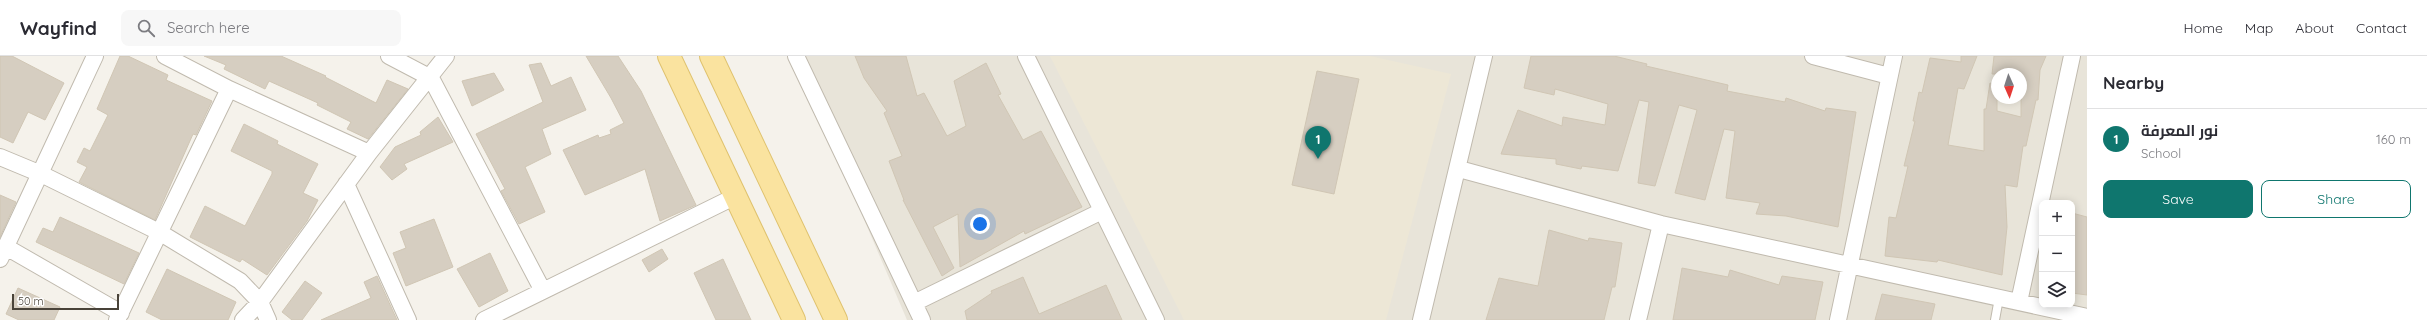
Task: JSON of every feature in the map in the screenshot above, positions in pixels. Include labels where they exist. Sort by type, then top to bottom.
[{"type":"main road","points":[[669,56],[794,320]]},
{"type":"main road","points":[[711,56],[836,320]]},
{"type":"street","points":[[95,56],[3,253],[119,316],[230,89]]},
{"type":"street","points":[[165,56],[230,89],[369,153]]},
{"type":"street","points":[[389,56],[431,78],[544,291]]},
{"type":"street","points":[[243,320],[260,302],[369,153],[431,78],[446,56]]},
{"type":"street","points":[[796,56],[922,320]]},
{"type":"street","points":[[1026,56],[1156,320]]},
{"type":"street","points":[[1421,320],[1459,169],[1484,56]]},
{"type":"street","points":[[1813,56],[1889,76]]},
{"type":"street","points":[[1838,320],[1894,56]]},
{"type":"street","points":[[2019,302],[2072,56]]},
{"type":"street","points":[[0,157],[41,174],[159,232],[240,281],[260,302],[268,320]]},
{"type":"street","points":[[1459,169],[1661,224],[2087,317]]},
{"type":"street","points":[[346,184],[408,320]]},
{"type":"street","points":[[484,320],[736,196]]},
{"type":"street","points":[[914,302],[1102,211]]},
{"type":"street","points":[[1638,320],[1661,224]]},
{"type":"lane","points":[[1995,320],[1999,298]]},
{"type":"shaded area","points":[[794,56],[2087,56],[2087,320],[907,320]]},
{"type":"shaded area","points":[[1050,56],[1370,56],[1451,74],[1386,320],[1184,320]]},
{"type":"building","points":[[0,56],[12,56],[64,83],[45,120],[28,112],[13,143],[0,137]]},
{"type":"building","points":[[120,56],[128,56],[168,75],[166,80],[212,101],[196,135],[193,134],[155,220],[79,182],[87,167],[77,162],[84,148],[90,151],[108,115],[97,109]]},
{"type":"building","points":[[204,56],[281,56],[326,76],[325,77],[376,103],[387,80],[408,89],[368,139],[347,129],[351,122],[317,105],[318,103],[269,81],[265,89],[224,69],[226,65]]},
{"type":"building","points":[[586,56],[618,56],[641,91],[696,205],[660,221],[645,169],[585,195],[563,150],[598,135],[599,138],[611,134],[610,130],[624,123]]},
{"type":"building","points":[[855,56],[906,56],[917,96],[924,93],[947,136],[966,126],[954,81],[986,63],[1001,94],[998,95],[1023,140],[1041,131],[1082,207],[1025,234],[1024,231],[960,267],[958,214],[933,227],[954,268],[942,276],[903,200],[889,161],[902,156],[884,113],[887,111],[864,78]]},
{"type":"building","points":[[1531,56],[1614,56],[1647,64],[1646,66],[1728,85],[1727,91],[1785,102],[1786,98],[1825,111],[1826,108],[1856,112],[1838,227],[1786,216],[1756,214],[1760,203],[1726,198],[1735,131],[1724,129],[1705,200],[1675,193],[1697,110],[1679,105],[1655,186],[1638,183],[1649,102],[1639,100],[1618,171],[1582,166],[1581,169],[1556,164],[1556,159],[1501,154],[1518,110],[1562,126],[1563,117],[1605,125],[1608,104],[1555,89],[1554,95],[1524,88]]},
{"type":"building","points":[[1961,56],[1977,56],[1964,89],[1958,88],[1948,145],[1984,151],[1984,109],[1986,109],[1990,83],[1991,104],[1997,104],[1997,111],[2021,117],[2021,104],[2027,104],[2027,68],[1993,68],[1994,56],[2046,56],[2040,70],[2038,100],[2036,100],[2026,146],[2023,146],[2017,187],[2005,185],[2007,227],[2002,275],[1938,260],[1937,262],[1885,256],[1889,217],[1896,218],[1908,166],[1904,166],[1915,121],[1913,121],[1919,92],[1922,93],[1930,58],[1961,62]]},
{"type":"building","points":[[541,63],[551,86],[571,77],[586,110],[542,129],[551,154],[525,167],[545,212],[519,224],[501,191],[505,189],[476,134],[543,102],[529,65]]},
{"type":"building","points":[[1317,71],[1359,79],[1334,194],[1292,185]]},
{"type":"building","points":[[494,73],[504,90],[472,106],[462,81]]},
{"type":"building","points":[[438,117],[453,142],[404,164],[407,169],[392,180],[380,167],[395,147],[421,135],[420,132]]},
{"type":"building","points":[[244,124],[278,141],[277,144],[318,164],[303,193],[318,200],[307,221],[267,275],[242,259],[240,262],[190,237],[205,206],[245,226],[272,174],[272,171],[231,151]]},
{"type":"building","points":[[0,195],[16,202],[0,237]]},
{"type":"building","points":[[2075,214],[2087,217],[2087,295],[2075,293]]},
{"type":"building","points":[[60,217],[139,253],[124,284],[36,242],[43,228],[53,232]]},
{"type":"building","points":[[434,219],[453,267],[406,286],[393,253],[406,248],[400,232]]},
{"type":"building","points":[[1549,230],[1588,241],[1589,238],[1622,243],[1615,287],[1612,287],[1604,320],[1486,320],[1499,278],[1538,286]]},
{"type":"building","points":[[662,249],[668,259],[649,272],[642,260]]},
{"type":"building","points":[[490,253],[508,291],[479,307],[457,269]]},
{"type":"building","points":[[723,259],[751,320],[716,320],[694,273]]},
{"type":"building","points":[[1682,268],[1728,277],[1730,270],[1779,285],[1782,276],[1823,282],[1815,320],[1673,320]]},
{"type":"building","points":[[167,269],[236,302],[228,320],[162,320],[146,312]]},
{"type":"building","points":[[377,276],[397,320],[321,320],[371,298],[364,282]]},
{"type":"building","points":[[1023,277],[1039,314],[1106,285],[1122,320],[967,320],[965,311],[992,293],[991,291]]},
{"type":"building","points":[[305,281],[322,293],[302,320],[292,320],[282,312]]},
{"type":"building","points":[[18,288],[60,307],[54,320],[19,320],[6,314]]},
{"type":"building","points":[[1882,294],[1935,304],[1931,320],[1875,320]]},
{"type":"place","name":"نور المعرفة","points":[[1318,159]]}]
